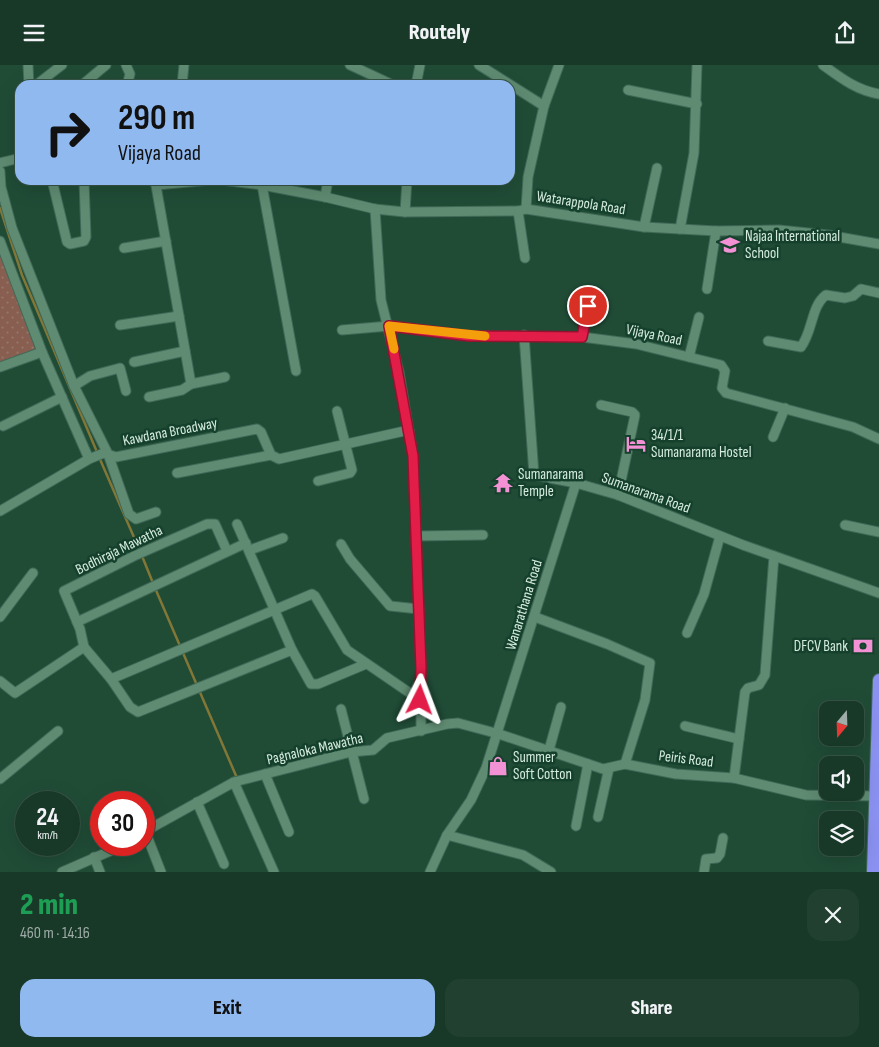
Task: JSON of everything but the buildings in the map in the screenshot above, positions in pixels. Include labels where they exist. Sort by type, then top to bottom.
[{"type":"highway","points":[[873,872],[879,680]]},
{"type":"street","points":[[28,65],[28,80]]},
{"type":"street","points":[[42,80],[62,65]]},
{"type":"street","points":[[88,80],[106,65]]},
{"type":"street","points":[[126,65],[130,75],[129,80]]},
{"type":"street","points":[[182,80],[184,65]]},
{"type":"street","points":[[350,65],[382,80]]},
{"type":"street","points":[[417,80],[420,65]]},
{"type":"street","points":[[479,65],[503,80]]},
{"type":"street","points":[[526,258],[522,210],[544,105],[560,65]]},
{"type":"street","points":[[680,229],[694,153],[697,65]]},
{"type":"street","points":[[823,65],[850,84],[865,91],[879,93]]},
{"type":"street","points":[[515,87],[544,105]]},
{"type":"street","points":[[628,90],[697,103]]},
{"type":"street","points":[[0,163],[15,159]]},
{"type":"street","points":[[644,227],[657,168]]},
{"type":"street","points":[[0,171],[1,187],[12,228],[74,386],[99,456]]},
{"type":"street","points":[[53,185],[67,242],[70,243],[84,241],[86,237],[84,185]]},
{"type":"street","points":[[157,185],[191,384]]},
{"type":"street","points":[[262,185],[296,371]]},
{"type":"street","name":"Watarappola Road","points":[[262,185],[375,209],[405,211],[522,210],[644,227],[716,231],[778,230],[828,235],[879,244]]},
{"type":"street","points":[[325,197],[327,185]]},
{"type":"street","points":[[405,211],[407,185]]},
{"type":"street","points":[[375,209],[381,299],[389,326],[413,456],[419,609],[421,731]]},
{"type":"street","points":[[707,289],[716,231]]},
{"type":"street","points":[[0,241],[2,253],[62,397],[99,456],[129,514],[136,519],[156,512]]},
{"type":"street","points":[[124,248],[166,241]]},
{"type":"street","points":[[768,341],[801,347],[812,325],[819,301],[826,295],[845,298],[852,296],[861,289],[879,293]]},
{"type":"street","points":[[582,337],[590,291]]},
{"type":"street","points":[[120,325],[179,316]]},
{"type":"street","points":[[689,357],[699,317]]},
{"type":"street","name":"Vijaya Road","points":[[342,330],[389,326],[469,336],[582,337],[636,343],[721,365],[725,371],[722,388],[726,393],[785,407],[853,427],[879,439]]},
{"type":"street","name":"Sumanarama Road","points":[[524,335],[534,475],[576,483],[618,495],[720,536],[879,593]]},
{"type":"street","points":[[134,362],[185,351]]},
{"type":"street","points":[[0,367],[42,352]]},
{"type":"street","points":[[74,386],[90,376],[120,368],[126,391]]},
{"type":"street","points":[[149,397],[182,390],[191,384],[225,377]]},
{"type":"street","points":[[2,426],[62,397]]},
{"type":"street","points":[[601,405],[632,412],[635,415],[618,495]]},
{"type":"street","points":[[773,437],[785,407]]},
{"type":"street","points":[[318,481],[350,473],[352,470],[337,411]]},
{"type":"street","name":"Kawdana Broadway","points":[[0,511],[99,456],[116,457],[256,429],[261,431],[271,455]]},
{"type":"street","points":[[177,473],[271,455],[279,459],[409,430]]},
{"type":"street","name":"Wanarathana Road","points":[[430,872],[447,835],[480,784],[499,734],[576,483]]},
{"type":"street","name":"Bodhiraja Mawatha","points":[[84,647],[77,622],[64,591],[134,556],[207,524],[215,524],[227,551]]},
{"type":"street","points":[[237,524],[292,649],[311,684],[318,684],[366,664]]},
{"type":"street","points":[[845,525],[879,532]]},
{"type":"street","points":[[416,536],[483,535]]},
{"type":"street","points":[[688,633],[704,594],[720,536]]},
{"type":"street","points":[[77,622],[227,551],[283,538]]},
{"type":"street","points":[[341,544],[350,559],[381,598],[390,606],[419,609]]},
{"type":"street","points":[[734,778],[745,692],[748,688],[759,685],[765,675],[774,556]]},
{"type":"street","points":[[0,617],[33,573]]},
{"type":"street","points":[[111,679],[312,594],[315,595],[346,650],[420,700]]},
{"type":"street","points":[[535,617],[607,644],[650,663],[645,700],[626,764]]},
{"type":"street","points":[[0,681],[14,693],[84,647],[111,679],[130,707],[138,712],[292,649]]},
{"type":"street","points":[[549,750],[561,707]]},
{"type":"street","points":[[341,709],[364,799]]},
{"type":"street","name":"Pagnaloka Mawatha","points":[[155,825],[197,801],[236,783],[351,752],[373,750],[387,738],[458,723],[499,734]]},
{"type":"street","points":[[685,726],[740,739]]},
{"type":"street","points":[[0,779],[58,731]]},
{"type":"street","name":"Peiris Road","points":[[499,734],[588,764],[609,768],[626,764],[676,774],[734,778],[806,795],[875,796]]},
{"type":"street","points":[[576,826],[588,764]]},
{"type":"street","points":[[598,817],[609,768]]},
{"type":"street","points":[[265,775],[288,832]]},
{"type":"street","points":[[236,783],[274,872]]},
{"type":"street","points":[[197,801],[224,864]]},
{"type":"street","points":[[447,835],[523,855],[551,872]]},
{"type":"street","points":[[704,872],[706,859],[717,858],[720,854],[723,838]]},
{"type":"street","points":[[154,856],[161,872]]},
{"type":"street","points":[[62,872],[94,857],[100,872]]},
{"type":"shaded area","points":[[0,246],[39,349],[0,362]]},
{"type":"waterway","points":[[0,208],[22,275],[97,452]]},
{"type":"waterway","points":[[99,457],[140,551]]},
{"type":"waterway","points":[[142,556],[153,583]]},
{"type":"waterway","points":[[155,588],[237,778]]},
{"type":"slow traffic","points":[[394,349],[389,326],[410,327],[469,336],[485,336]]},
{"type":"place","name":"Najaa International School","points":[[730,245]]},
{"type":"place","name":"34/1/1 Sumanarama Hostel","points":[[636,444]]},
{"type":"place","name":"Sumanarama Temple","points":[[503,483]]},
{"type":"place","name":"DFCV Bank","points":[[863,646]]},
{"type":"place","name":"Summer Soft Cotton","points":[[498,766]]},
{"type":"route","points":[[420,700],[421,668],[413,456],[399,371],[389,326],[410,327],[469,336],[582,337],[588,306]]}]
